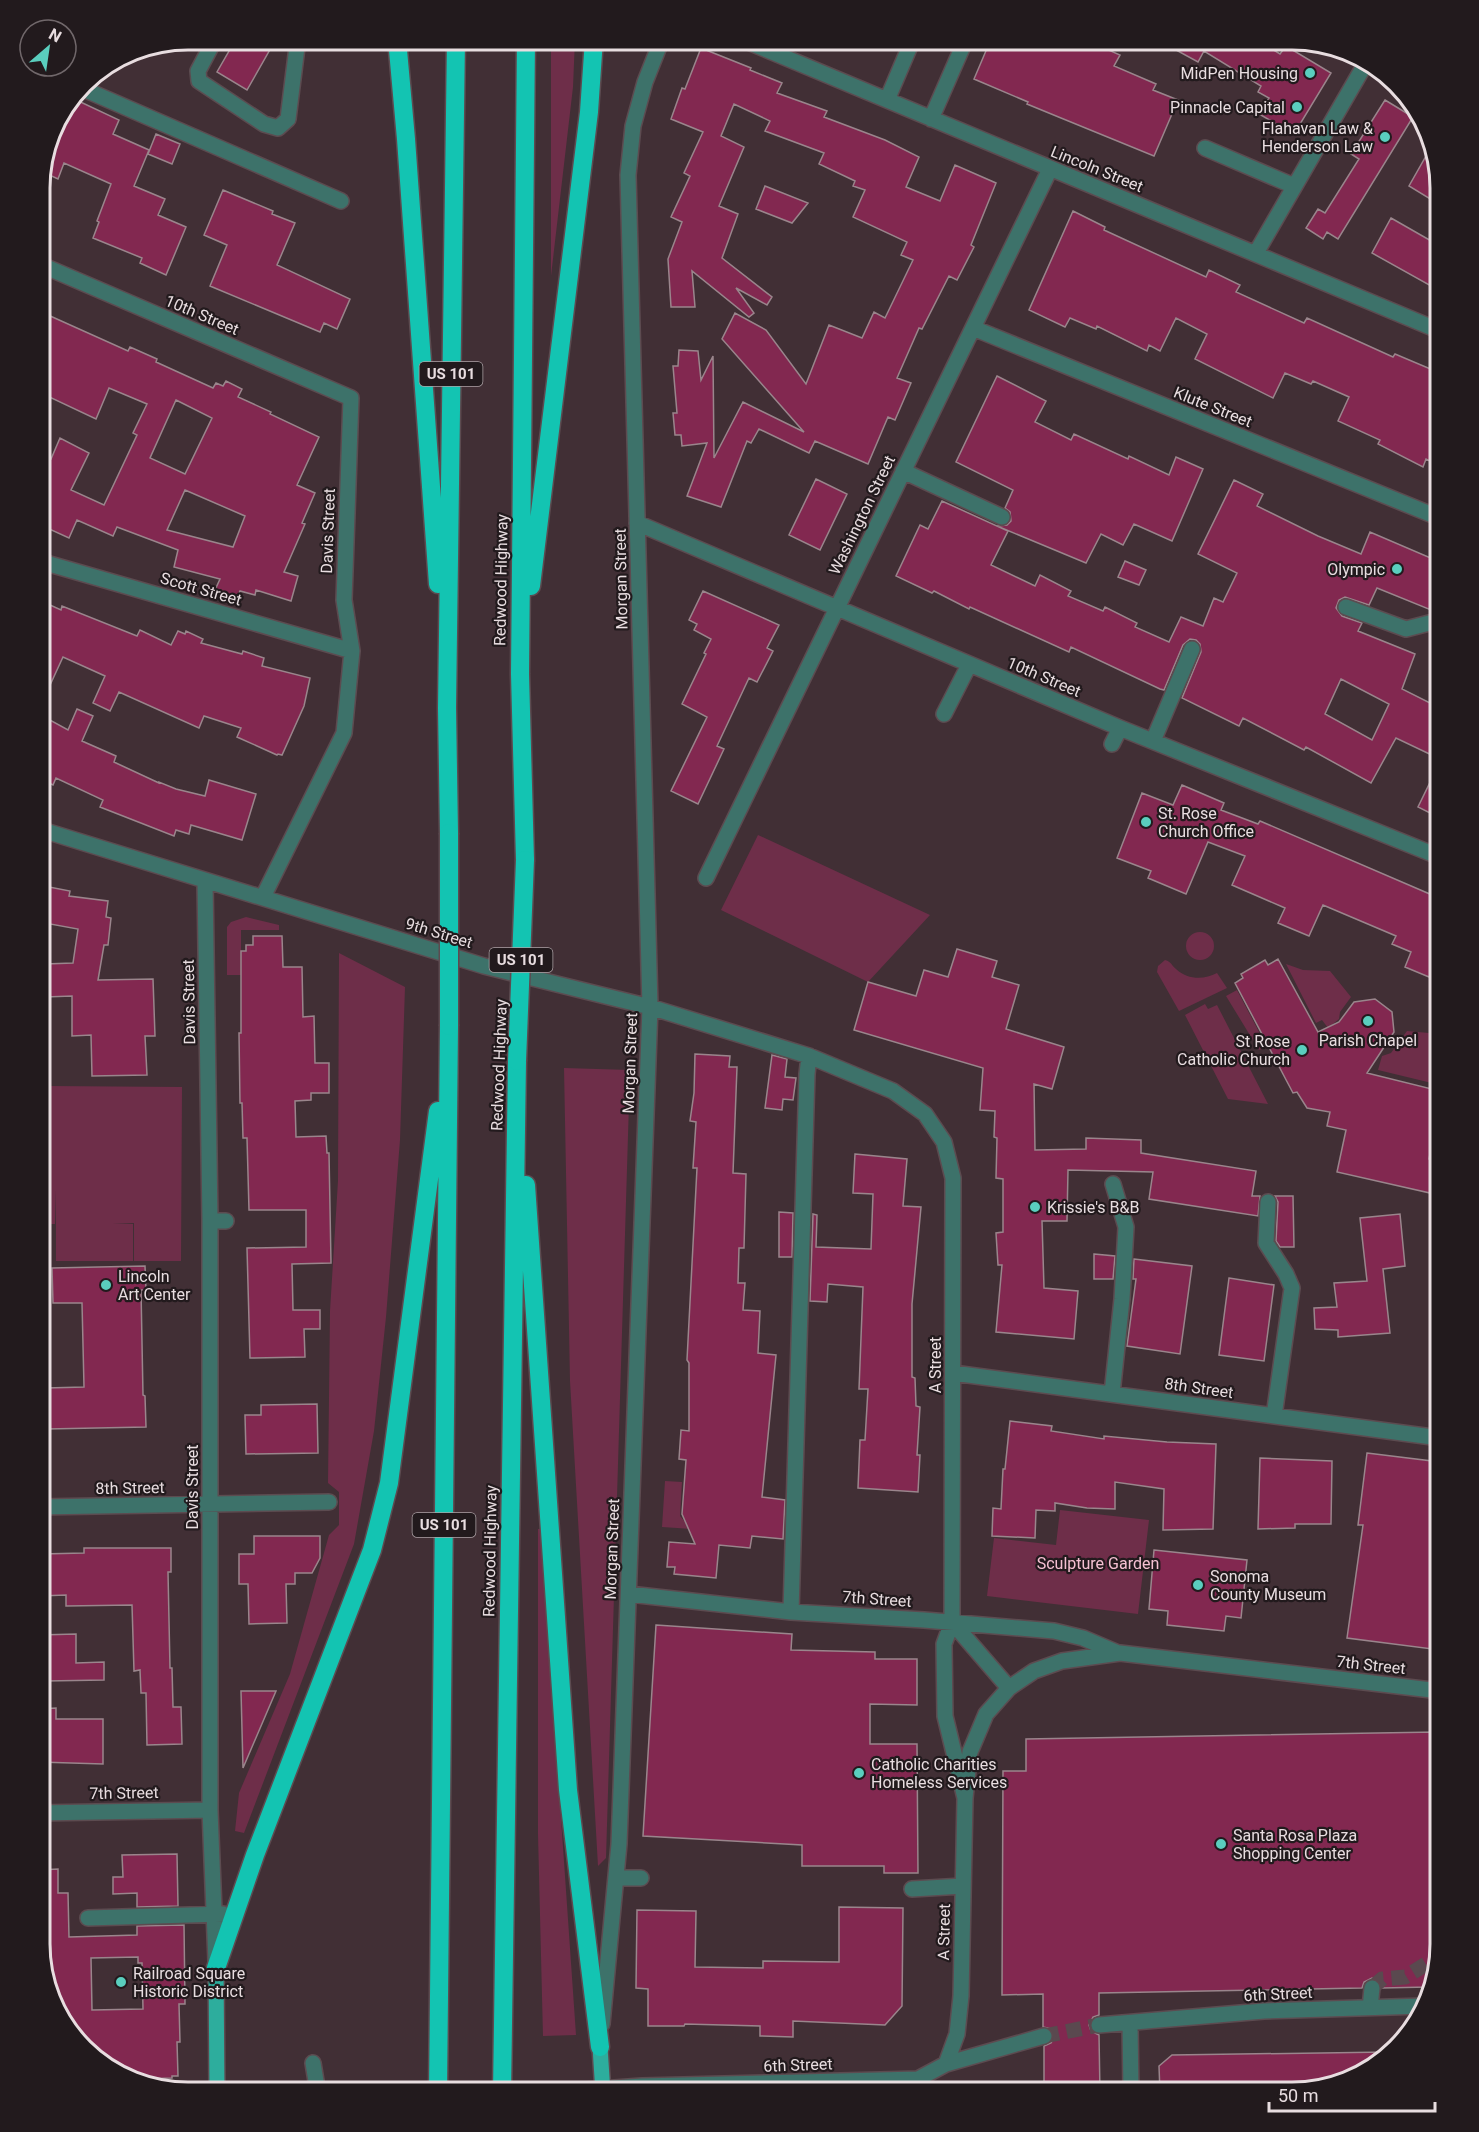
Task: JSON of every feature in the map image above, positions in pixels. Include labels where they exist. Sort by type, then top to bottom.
[{"type":"highway","points":[[398,50],[447,708]]},
{"type":"highway","name":"US 101","points":[[438,2082],[449,1026],[447,708],[456,50]]},
{"type":"highway","name":"Redwood Highway","points":[[501,2082],[517,1061],[525,860],[520,674],[526,50]]},
{"type":"highway","points":[[520,674],[587,124],[593,50]]},
{"type":"highway","points":[[216,1968],[255,1855],[372,1550],[389,1483],[449,1026]]},
{"type":"highway","points":[[517,1061],[568,1790],[600,2047]]},
{"type":"main road","name":"Davis Street","points":[[216,1968],[217,2082]]},
{"type":"main road","name":"Morgan Street","points":[[600,2047],[602,2082]]},
{"type":"street","points":[[209,50],[198,70],[199,81],[264,124],[278,128],[288,119],[297,50]]},
{"type":"street","name":"Morgan Street","points":[[600,2047],[619,1844],[650,1007],[628,175],[633,126],[645,82],[658,50]]},
{"type":"street","name":"Lincoln Street","points":[[767,50],[1430,327]]},
{"type":"street","points":[[886,100],[908,50]]},
{"type":"street","points":[[931,119],[961,50]]},
{"type":"street","points":[[1256,253],[1362,70]]},
{"type":"street","points":[[89,91],[340,201]]},
{"type":"street","points":[[1205,148],[1294,186]]},
{"type":"street","name":"Washington Street","points":[[706,878],[1050,169]]},
{"type":"street","name":"10th Street","points":[[50,269],[351,398]]},
{"type":"street","name":"Klute Street","points":[[973,328],[1430,514]]},
{"type":"street","name":"Davis Street","points":[[263,897],[344,733],[352,651],[344,600],[351,398]]},
{"type":"street","points":[[903,471],[1002,518]]},
{"type":"street","name":"10th Street","points":[[637,523],[969,665],[1430,854]]},
{"type":"street","name":"Scott Street","points":[[50,564],[352,651]]},
{"type":"street","points":[[1346,607],[1406,629],[1430,623]]},
{"type":"street","points":[[1153,741],[1192,649]]},
{"type":"street","points":[[944,714],[969,665]]},
{"type":"street","points":[[1112,744],[1120,728]]},
{"type":"street","name":"9th Street","points":[[50,833],[484,966],[650,1007],[809,1056],[893,1090],[925,1114]]},
{"type":"street","name":"Davis Street","points":[[205,882],[210,1221],[210,1810],[216,1968]]},
{"type":"street","points":[[791,1612],[809,1056]]},
{"type":"street","name":"A Street","points":[[925,1114],[944,1142],[953,1178],[952,1622],[944,1644],[945,1716],[965,1798]]},
{"type":"street","points":[[1112,1394],[1122,1299],[1126,1227],[1113,1184]]},
{"type":"street","points":[[1268,1202],[1266,1243],[1292,1288],[1274,1416]]},
{"type":"street","points":[[210,1221],[226,1221]]},
{"type":"street","name":"8th Street","points":[[953,1373],[1430,1437]]},
{"type":"street","name":"8th Street","points":[[50,1507],[329,1502]]},
{"type":"street","name":"7th Street","points":[[628,1594],[791,1612],[1054,1631],[1083,1638],[1120,1653]]},
{"type":"street","points":[[952,1622],[1009,1688]]},
{"type":"street","name":"7th Street","points":[[1009,1688],[1034,1671],[1062,1661],[1120,1653],[1430,1690]]},
{"type":"street","name":"A Street","points":[[946,2064],[957,2034],[960,2006],[965,1798],[970,1752],[986,1714],[1009,1688]]},
{"type":"street","name":"7th Street","points":[[50,1813],[210,1810]]},
{"type":"street","points":[[616,1878],[641,1878]]},
{"type":"street","points":[[912,1889],[963,1886]]},
{"type":"street","points":[[88,1918],[214,1912],[235,1915]]},
{"type":"street","points":[[1370,2008],[1372,1988]]},
{"type":"street","name":"6th Street","points":[[1099,2025],[1264,2012],[1415,2006]]},
{"type":"street","points":[[1130,2023],[1131,2082]]},
{"type":"street","name":"6th Street","points":[[800,2082],[918,2079],[946,2064],[1044,2036]]},
{"type":"street","points":[[313,2063],[316,2082]]},
{"type":"green space","points":[[551,50],[575,50],[573,87],[551,276]]},
{"type":"green space","points":[[758,835],[930,915],[868,982],[721,910]]},
{"type":"green space","points":[[246,917],[279,925],[279,930],[241,930],[241,975],[227,975],[227,927],[231,922]]},
{"type":"green space","points":[[1200,932],[1210,936],[1214,946],[1210,956],[1200,960],[1190,956],[1186,946],[1190,936]]},
{"type":"green space","points":[[339,953],[405,987],[400,1140],[386,1317],[374,1431],[354,1544],[244,1833],[235,1831],[239,1793],[290,1674],[329,1535],[339,1525],[339,1492],[328,1483],[330,1311],[338,1181]]},
{"type":"green space","points":[[1165,960],[1181,973],[1191,977],[1201,978],[1217,973],[1227,988],[1179,1011],[1157,972],[1158,966]]},
{"type":"green space","points":[[1286,964],[1303,970],[1330,971],[1351,997],[1340,1012],[1339,1019],[1328,1028],[1322,1020],[1316,1023]]},
{"type":"green space","points":[[1237,990],[1267,1047],[1259,1050],[1226,996]]},
{"type":"green space","points":[[1205,1004],[1208,1009],[1217,1005],[1268,1104],[1228,1099],[1185,1015]]},
{"type":"green space","points":[[1407,1031],[1430,1033],[1430,1083],[1378,1070],[1382,1056],[1391,1053]]},
{"type":"green space","points":[[564,1068],[630,1070],[606,1858],[598,1866],[570,1381]]},
{"type":"green space","points":[[50,1086],[182,1087],[181,1261],[134,1261],[134,1223],[113,1224],[133,1224],[133,1261],[56,1261],[56,1190],[55,1224],[50,1224]]},
{"type":"green space","points":[[665,1481],[682,1482],[680,1516],[686,1523],[707,1530],[662,1527]]},
{"type":"green space","name":"Sculpture Garden","points":[[1060,1510],[1149,1520],[1138,1614],[987,1596],[994,1538],[1056,1545]]},
{"type":"green space","points":[[538,1529],[541,1529],[576,2035],[543,2036],[538,1834]]},
{"type":"building","points":[[230,50],[270,50],[247,90],[217,72]]},
{"type":"building","points":[[700,50],[706,50],[782,83],[777,93],[827,111],[824,117],[885,140],[919,157],[906,187],[940,201],[955,165],[996,183],[971,245],[974,247],[957,280],[949,276],[922,329],[919,328],[897,378],[911,383],[895,420],[888,417],[868,464],[815,441],[809,453],[759,429],[751,443],[747,441],[721,507],[687,496],[707,443],[682,446],[681,435],[675,435],[673,413],[677,413],[673,366],[678,366],[679,350],[698,351],[701,380],[713,356],[714,458],[743,402],[804,432],[722,339],[735,313],[766,330],[806,384],[829,325],[862,338],[874,312],[885,318],[913,260],[901,255],[907,242],[853,217],[865,190],[853,186],[855,181],[819,164],[824,153],[765,131],[770,121],[734,104],[721,136],[744,147],[719,206],[738,214],[722,258],[772,297],[767,305],[736,288],[754,313],[749,317],[692,271],[695,307],[671,307],[668,259],[682,222],[671,217],[690,176],[684,173],[703,132],[671,119],[682,88],[685,89]]},
{"type":"building","points":[[986,50],[1109,50],[1120,55],[1114,66],[1156,84],[1153,90],[1178,100],[1154,156],[1027,104],[1028,102],[974,79]]},
{"type":"building","points":[[1176,50],[1274,50],[1280,54],[1283,50],[1293,50],[1331,73],[1294,134],[1259,114],[1269,98],[1258,92],[1261,86],[1204,51],[1198,62]]},
{"type":"building","points":[[1385,100],[1411,118],[1338,239],[1327,232],[1323,239],[1306,228],[1318,209],[1325,213],[1359,159],[1351,154]]},
{"type":"building","points":[[79,101],[119,120],[113,134],[149,150],[134,186],[165,199],[158,215],[186,227],[166,275],[140,263],[142,258],[93,238],[111,184],[64,163],[58,179],[50,175],[54,152],[68,118]]},
{"type":"building","points":[[156,134],[180,144],[172,164],[148,154]]},
{"type":"building","points":[[1426,156],[1430,199],[1409,186]]},
{"type":"building","points":[[765,186],[808,203],[792,223],[756,209]]},
{"type":"building","points":[[223,190],[295,223],[277,265],[350,299],[337,329],[324,323],[320,332],[210,286],[227,245],[204,235]]},
{"type":"building","points":[[1073,211],[1105,227],[1104,230],[1206,277],[1209,270],[1240,285],[1236,292],[1304,323],[1307,318],[1393,357],[1395,354],[1430,369],[1430,461],[1426,459],[1423,467],[1378,444],[1380,440],[1338,421],[1349,397],[1313,381],[1311,384],[1285,373],[1273,398],[1195,359],[1207,334],[1176,318],[1160,351],[1149,345],[1147,351],[1097,326],[1096,329],[1070,318],[1065,327],[1029,310]]},
{"type":"building","points":[[1391,218],[1430,240],[1430,285],[1372,253]]},
{"type":"building","points":[[50,316],[128,351],[130,347],[157,359],[156,362],[213,388],[216,383],[223,386],[226,381],[242,389],[238,397],[319,437],[297,485],[315,493],[302,523],[305,524],[284,572],[298,576],[291,601],[256,590],[255,595],[240,591],[237,598],[215,590],[220,579],[174,567],[178,550],[117,527],[113,536],[77,520],[69,538],[50,529],[50,459],[60,438],[89,453],[71,490],[104,505],[137,435],[133,433],[147,404],[109,388],[96,419],[50,397]],"holes":[[[176,400],[212,418],[185,474],[150,458]],[[185,490],[245,516],[233,547],[167,530]]]},
{"type":"building","points":[[997,376],[1046,401],[1035,422],[1071,440],[1074,434],[1169,475],[1176,457],[1203,469],[1172,541],[1134,524],[1123,545],[1101,534],[1086,563],[997,526],[1007,525],[1011,521],[1010,512],[1005,508],[1013,490],[956,462]]},
{"type":"building","points":[[816,479],[847,494],[820,550],[789,535]]},
{"type":"building","points":[[1234,480],[1263,494],[1257,506],[1361,554],[1370,532],[1430,558],[1430,610],[1377,588],[1369,605],[1345,597],[1339,600],[1336,608],[1342,616],[1362,623],[1358,631],[1415,654],[1402,689],[1430,703],[1430,754],[1396,738],[1371,783],[1306,747],[1304,750],[1243,718],[1239,726],[1182,698],[1201,652],[1200,644],[1196,640],[1190,639],[1183,645],[1164,690],[1071,647],[1069,652],[896,576],[920,525],[928,529],[942,501],[1008,531],[991,565],[1035,586],[1040,575],[1071,591],[1068,596],[1103,611],[1105,607],[1137,623],[1135,627],[1169,642],[1181,617],[1203,626],[1214,598],[1223,602],[1237,573],[1198,554]],"holes":[[[1341,679],[1389,704],[1372,740],[1325,714]]]},
{"type":"building","points":[[1125,561],[1146,570],[1139,585],[1118,577]]},
{"type":"building","points":[[703,591],[779,625],[767,648],[773,651],[757,682],[749,678],[717,746],[724,749],[698,804],[671,791],[707,717],[682,704],[711,639],[694,630],[697,624],[689,620]]},
{"type":"building","points":[[50,605],[61,610],[62,606],[137,636],[140,630],[171,645],[178,631],[185,634],[186,631],[203,639],[201,643],[242,654],[243,651],[264,658],[262,666],[310,678],[304,706],[282,755],[277,755],[237,737],[241,728],[204,716],[199,728],[119,692],[110,711],[93,703],[105,676],[63,657],[50,685]]},
{"type":"building","points":[[77,709],[93,716],[82,741],[116,756],[114,762],[159,783],[205,796],[209,780],[256,794],[242,840],[191,825],[189,834],[176,830],[174,836],[100,807],[103,800],[56,778],[53,785],[50,784],[50,720],[68,730]]},
{"type":"building","points":[[1430,782],[1430,813],[1418,807]]},
{"type":"building","points":[[1182,785],[1224,803],[1221,810],[1258,824],[1260,821],[1430,894],[1429,977],[1405,967],[1411,952],[1392,944],[1396,936],[1323,905],[1309,936],[1278,923],[1285,908],[1232,885],[1245,856],[1208,842],[1186,894],[1148,878],[1151,871],[1117,858],[1142,793],[1173,805]]},
{"type":"building","points":[[50,887],[70,891],[69,896],[108,901],[106,917],[111,918],[108,945],[104,945],[98,980],[153,979],[155,1036],[145,1036],[147,1075],[92,1076],[91,1035],[72,1036],[72,996],[50,997],[50,964],[73,963],[78,929],[50,924]]},
{"type":"building","points":[[253,936],[282,936],[283,967],[302,967],[303,1017],[314,1016],[315,1063],[329,1063],[329,1093],[311,1093],[311,1100],[295,1101],[296,1137],[326,1136],[327,1153],[329,1153],[331,1263],[292,1264],[293,1310],[320,1310],[320,1329],[304,1329],[305,1357],[250,1358],[247,1248],[306,1247],[306,1210],[249,1210],[247,1138],[243,1138],[242,1103],[240,1103],[239,1033],[241,1033],[241,951],[246,951],[246,945],[253,945]]},
{"type":"building","points":[[957,949],[997,961],[992,977],[1019,985],[1006,1029],[1064,1047],[1052,1089],[1034,1084],[1035,1150],[1086,1149],[1086,1138],[1141,1140],[1141,1153],[1256,1171],[1252,1196],[1260,1196],[1258,1216],[1149,1199],[1153,1172],[1068,1170],[1067,1221],[1042,1221],[1044,1288],[1078,1291],[1074,1339],[996,1332],[1002,1265],[998,1265],[996,1233],[1003,1232],[1003,1179],[996,1178],[995,1111],[980,1110],[983,1068],[854,1030],[868,982],[916,996],[924,970],[948,977]]},
{"type":"building","name":"St Rose Catholic Church","points":[[1278,959],[1318,1032],[1339,1022],[1354,1002],[1375,999],[1392,1012],[1394,1032],[1367,1073],[1430,1089],[1430,1193],[1337,1172],[1346,1130],[1327,1126],[1330,1112],[1307,1108],[1297,1092],[1293,1093],[1235,983],[1243,978],[1241,974],[1265,960],[1268,965]]},
{"type":"building","points":[[695,1054],[730,1056],[729,1067],[737,1067],[733,1173],[746,1174],[744,1248],[739,1248],[738,1283],[745,1283],[743,1310],[760,1311],[758,1353],[776,1355],[762,1497],[785,1500],[783,1539],[752,1536],[750,1548],[719,1545],[716,1578],[674,1574],[675,1567],[667,1567],[669,1542],[695,1544],[682,1514],[686,1460],[679,1459],[681,1430],[689,1431],[689,1363],[687,1360],[697,1168],[693,1168],[696,1122],[690,1121],[694,1093]]},
{"type":"building","points":[[772,1055],[787,1059],[785,1077],[796,1078],[793,1100],[783,1099],[782,1110],[765,1108]]},
{"type":"building","points":[[855,1154],[907,1159],[903,1206],[921,1207],[912,1304],[912,1377],[915,1378],[916,1406],[920,1407],[917,1455],[920,1455],[918,1492],[858,1488],[860,1440],[865,1440],[868,1389],[859,1389],[863,1287],[828,1284],[827,1302],[810,1301],[813,1214],[817,1215],[816,1247],[871,1249],[873,1194],[853,1193]]},
{"type":"building","points":[[1275,1196],[1293,1196],[1294,1247],[1280,1247],[1276,1241],[1278,1202]]},
{"type":"building","points":[[779,1212],[793,1213],[792,1257],[779,1257]]},
{"type":"building","points":[[1400,1214],[1405,1266],[1383,1269],[1390,1333],[1338,1337],[1338,1330],[1315,1329],[1314,1308],[1337,1307],[1334,1283],[1367,1281],[1360,1218]]},
{"type":"building","points":[[1094,1254],[1115,1256],[1113,1279],[1094,1279]]},
{"type":"building","points":[[1134,1259],[1192,1266],[1180,1354],[1127,1346],[1136,1279],[1133,1279]]},
{"type":"building","points":[[145,1266],[146,1290],[141,1290],[143,1395],[145,1396],[146,1427],[50,1429],[50,1388],[84,1387],[82,1303],[53,1303],[52,1268]]},
{"type":"building","points":[[1229,1278],[1274,1285],[1264,1361],[1219,1355]]},
{"type":"building","points":[[317,1404],[318,1453],[246,1454],[245,1415],[261,1415],[261,1405]]},
{"type":"building","points":[[1010,1421],[1052,1426],[1051,1431],[1104,1439],[1104,1436],[1216,1444],[1213,1529],[1163,1530],[1164,1489],[1115,1482],[1115,1509],[1055,1503],[1055,1511],[1036,1510],[1035,1538],[992,1536],[993,1508],[1001,1509],[1003,1469],[1005,1469]]},
{"type":"building","points":[[1367,1453],[1430,1461],[1430,1649],[1347,1638],[1363,1525],[1358,1525]]},
{"type":"building","points":[[1260,1458],[1332,1461],[1331,1524],[1295,1524],[1295,1528],[1258,1529]]},
{"type":"building","points":[[254,1536],[320,1536],[320,1558],[312,1573],[295,1573],[295,1584],[286,1584],[287,1623],[249,1624],[248,1584],[239,1584],[239,1554],[254,1554]]},
{"type":"building","points":[[84,1548],[171,1548],[171,1572],[168,1572],[170,1668],[172,1668],[173,1707],[181,1707],[182,1744],[147,1745],[146,1693],[141,1693],[140,1670],[134,1671],[132,1605],[66,1606],[66,1595],[50,1596],[50,1554],[84,1553]]},
{"type":"building","name":"Sonoma County Museum","points":[[1154,1550],[1247,1560],[1241,1618],[1226,1616],[1224,1631],[1167,1625],[1168,1611],[1149,1609]]},
{"type":"building","points":[[656,1625],[792,1634],[791,1650],[875,1652],[875,1659],[917,1659],[917,1705],[870,1704],[870,1744],[917,1744],[918,1873],[884,1873],[884,1866],[802,1866],[802,1845],[643,1836]]},
{"type":"building","points":[[76,1634],[76,1663],[104,1662],[104,1680],[50,1681],[50,1635]]},
{"type":"building","points":[[241,1691],[276,1691],[243,1768]]},
{"type":"building","points":[[50,1708],[56,1708],[56,1719],[103,1719],[103,1764],[50,1762]]},
{"type":"building","name":"Santa Rosa Plaza Shopping Center","points":[[1430,1732],[1430,1944],[1422,1987],[1382,1988],[1378,1980],[1372,1978],[1364,1982],[1362,1988],[1099,1993],[1099,2015],[1093,2017],[1089,2025],[1091,2031],[1099,2035],[1100,2082],[1044,2082],[1044,2046],[1051,2043],[1054,2038],[1051,2029],[1043,2027],[1043,1994],[1002,1995],[1003,1771],[1026,1771],[1026,1739]]},
{"type":"building","points":[[177,1854],[178,1906],[137,1907],[137,1893],[113,1894],[113,1877],[123,1877],[122,1855]]},
{"type":"building","points":[[50,1869],[58,1869],[58,1893],[68,1893],[69,1937],[137,1935],[137,1926],[184,1925],[185,2004],[179,2004],[178,2076],[156,2079],[143,2075],[118,2064],[103,2054],[78,2029],[68,2014],[54,1980],[51,1962]],"holes":[[[138,1957],[138,1963],[142,1963],[143,2009],[92,2010],[91,1958]]]},
{"type":"building","points":[[839,1907],[903,1908],[902,2006],[885,2025],[793,2021],[793,2037],[760,2036],[760,2026],[685,2024],[684,2026],[648,2026],[648,1989],[636,1988],[637,1910],[696,1911],[695,1967],[763,1968],[763,1961],[839,1962]]},
{"type":"building","points":[[1378,2052],[1344,2072],[1310,2081],[1160,2082],[1159,2066],[1172,2055]]},
{"type":"tunnel","points":[[1372,1988],[1382,1979],[1405,1977],[1428,1963]]},
{"type":"tunnel","points":[[1044,2036],[1099,2025]]},
{"type":"place","name":"MidPen Housing","points":[[1310,73]]},
{"type":"place","name":"Pinnacle Capital","points":[[1297,107]]},
{"type":"place","name":"Flahavan Law & Henderson Law","points":[[1385,137]]},
{"type":"place","name":"Olympic","points":[[1397,569]]},
{"type":"place","name":"St. Rose Church Office","points":[[1146,822]]},
{"type":"place","name":"Parish Chapel","points":[[1368,1021]]},
{"type":"place","name":"St Rose Catholic Church","points":[[1302,1050]]},
{"type":"place","name":"Krissie's B&B","points":[[1035,1207]]},
{"type":"place","name":"Lincoln Art Center","points":[[106,1285]]},
{"type":"place","name":"Sonoma County Museum","points":[[1198,1585]]},
{"type":"place","name":"Catholic Charities Homeless Services","points":[[859,1773]]},
{"type":"place","name":"Santa Rosa Plaza Shopping Center","points":[[1221,1844]]},
{"type":"place","name":"Railroad Square Historic District","points":[[121,1982]]}]
